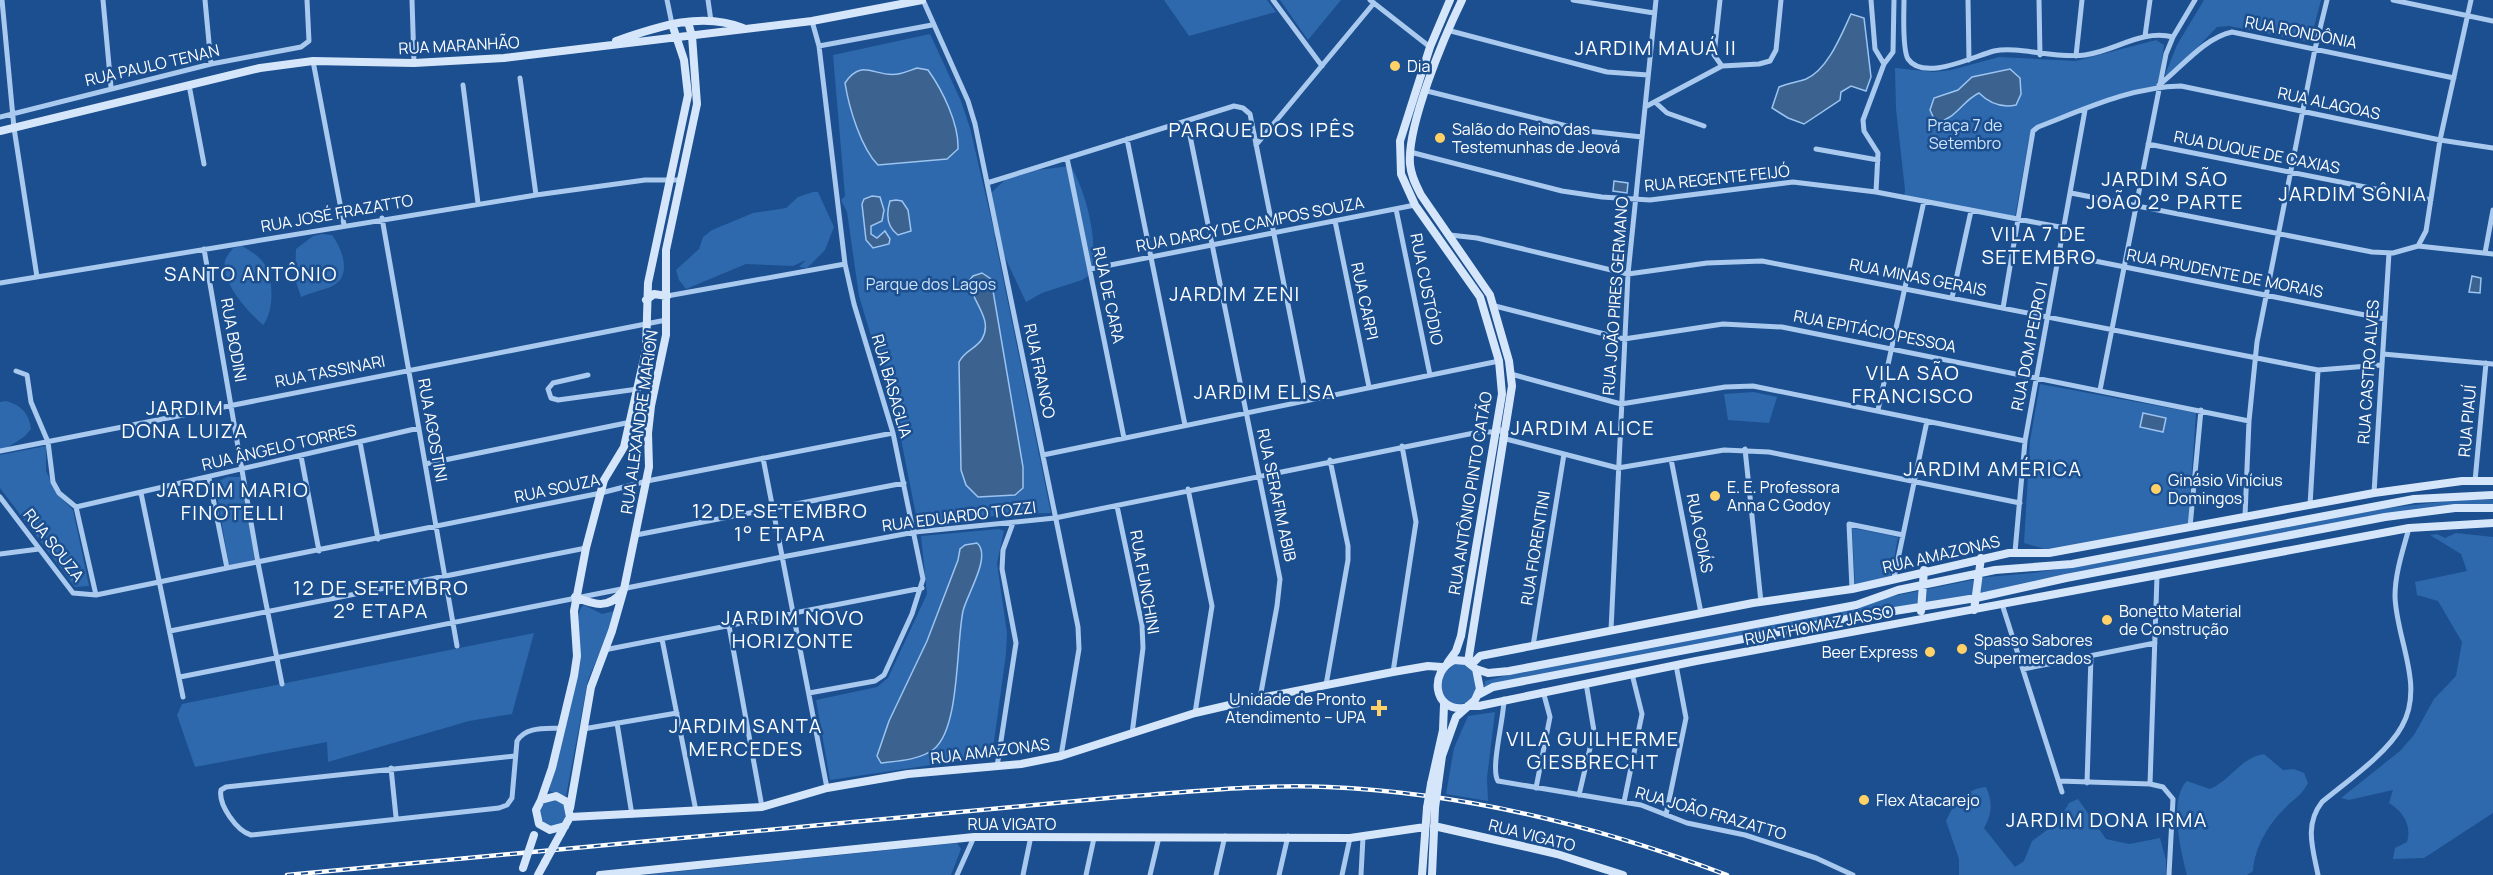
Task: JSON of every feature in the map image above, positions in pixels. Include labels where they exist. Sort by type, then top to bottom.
[{"type":"street","points":[[2,0],[12,114],[37,276]]},
{"type":"street","points":[[103,0],[111,87]]},
{"type":"street","points":[[205,0],[211,64]]},
{"type":"street","name":"RUA PAULO TENAN","points":[[0,117],[111,87],[211,64],[301,47],[309,41],[308,0]]},
{"type":"street","points":[[412,0],[414,63]]},
{"type":"street","points":[[667,0],[672,24]]},
{"type":"street","points":[[708,0],[711,21]]},
{"type":"street","name":"RUA MARANHÃO","points":[[0,131],[260,68],[312,61],[463,62],[812,21],[922,0]]},
{"type":"street","name":"RUA FRANCO","points":[[922,0],[968,101],[987,183],[1078,627],[1079,649],[1061,756]]},
{"type":"street","points":[[1273,0],[1322,66]]},
{"type":"street","name":"RUA ANTÔNIO PINTO CATÃO","points":[[1445,665],[1456,651],[1461,636],[1493,432],[1502,394],[1499,361],[1480,297],[1406,190],[1400,158],[1400,141],[1430,47],[1450,0]]},
{"type":"street","name":"RUA ANTÔNIO PINTO CATÃO","points":[[1462,0],[1447,30],[1410,152],[1413,180],[1475,270],[1495,306],[1511,374],[1512,386],[1472,665]]},
{"type":"street","points":[[1573,0],[1654,13]]},
{"type":"street","name":"RUA JOÃO PIRES GERMANO","points":[[1611,630],[1628,274],[1656,0]]},
{"type":"street","points":[[1720,0],[1714,55],[1722,66]]},
{"type":"street","points":[[1645,107],[1722,66],[1759,64],[1770,61],[1776,50],[1781,0]]},
{"type":"street","points":[[1871,0],[1875,49],[1884,64]]},
{"type":"street","points":[[1876,192],[1878,153],[1864,131],[1863,120],[1884,64],[1893,52],[1894,0]]},
{"type":"street","points":[[1904,0],[1905,51],[1908,59],[1917,66],[1934,69],[2008,50],[2040,55],[2076,56],[2160,33],[2173,37]]},
{"type":"street","points":[[1968,0],[1969,60]]},
{"type":"street","points":[[2039,0],[2040,55]]},
{"type":"street","points":[[2076,56],[2082,0]]},
{"type":"street","points":[[2145,36],[2150,0]]},
{"type":"street","points":[[2100,390],[2159,86],[2173,37],[2195,0]]},
{"type":"street","points":[[2246,516],[2249,421],[2256,357],[2302,111],[2327,0]]},
{"type":"street","points":[[2393,0],[2493,21]]},
{"type":"street","points":[[2418,246],[2426,231],[2440,140],[2471,0]]},
{"type":"street","points":[[1256,145],[1372,2],[1430,47]]},
{"type":"street","name":"RUA BASAGLIA","points":[[809,693],[875,681],[884,675],[923,579],[893,433],[854,304],[845,264],[819,46],[812,21]]},
{"type":"street","points":[[600,47],[672,24],[688,22],[727,22],[745,29]]},
{"type":"street","name":"RUA ALEXANDRE MARION","points":[[570,808],[591,687],[624,589],[647,481],[651,411],[666,335],[666,250],[697,104],[692,36],[688,22]]},
{"type":"street","name":"RUA ALEXANDRE MARION","points":[[541,800],[562,728],[577,656],[575,597],[586,548],[604,480],[624,447],[646,350],[646,300],[669,178],[688,95],[687,78],[672,24]]},
{"type":"street","points":[[819,46],[932,25]]},
{"type":"street","points":[[1447,30],[1607,72],[1648,75]]},
{"type":"street","name":"RUA RONDÔNIA","points":[[2159,86],[2222,34],[2232,32],[2454,78]]},
{"type":"street","points":[[312,61],[344,225]]},
{"type":"street","points":[[1422,72],[1422,88],[1427,91],[1587,131],[1642,137]]},
{"type":"street","points":[[520,78],[536,195]]},
{"type":"street","points":[[189,85],[204,164]]},
{"type":"street","points":[[463,85],[478,203]]},
{"type":"street","points":[[2003,308],[2033,131],[2038,127],[2133,92],[2159,86]]},
{"type":"street","name":"RUA ALAGOAS","points":[[2159,86],[2181,86],[2440,140],[2493,148]]},
{"type":"street","points":[[1655,102],[1667,113],[1704,126]]},
{"type":"street","points":[[987,183],[1234,106],[1243,108],[1250,114],[1307,400]]},
{"type":"street","name":"RUA DOM PEDRO I","points":[[2015,552],[2025,441],[2085,110]]},
{"type":"street","name":"RUA SERAFIM ABIB","points":[[1187,121],[1280,579],[1260,698]]},
{"type":"street","points":[[1127,139],[1185,425]]},
{"type":"street","name":"RUA DUQUE DE CAXIAS","points":[[2148,144],[2431,200]]},
{"type":"street","points":[[1816,149],[1878,160]]},
{"type":"street","name":"RUA REGENTE FEIJÓ","points":[[1410,152],[1562,191],[1635,200],[1793,182],[1876,192],[2065,228]]},
{"type":"street","name":"RUA DE CARA","points":[[1067,158],[1124,438]]},
{"type":"street","name":"RUA JOSÉ FRAZATTO","points":[[0,283],[478,203],[669,178],[680,180]]},
{"type":"street","points":[[2071,193],[2372,252],[2406,251],[2418,246],[2493,254]]},
{"type":"street","points":[[1878,411],[1924,201]]},
{"type":"street","name":"RUA DARCY DE CAMPOS SOUZA","points":[[1090,269],[1415,205]]},
{"type":"street","name":"RUA CUSTÓDIO","points":[[1396,209],[1430,375]]},
{"type":"street","points":[[1952,298],[1971,211]]},
{"type":"street","points":[[2484,253],[2493,213]]},
{"type":"street","name":"RUA AGOSTINI","points":[[382,218],[457,646]]},
{"type":"street","name":"RUA CARPI","points":[[1335,221],[1369,387]]},
{"type":"street","points":[[1439,238],[1450,235]]},
{"type":"street","name":"RUA MINAS GERAIS","points":[[1450,235],[1477,238],[1628,274],[1707,263],[1762,261],[2318,370],[2381,365]]},
{"type":"street","name":"RUA BODINI","points":[[204,249],[258,563],[282,684]]},
{"type":"street","name":"RUA CASTRO ALVES","points":[[2374,493],[2389,253]]},
{"type":"street","name":"RUA PRUDENTE DE MORAIS","points":[[2060,254],[2385,319]]},
{"type":"street","points":[[646,300],[654,294],[667,296],[845,264]]},
{"type":"street","name":"RUA EPITÁCIO PESSOA","points":[[1495,306],[1624,339],[1723,324],[1752,323],[1782,327],[2249,421]]},
{"type":"street","name":"RUA TASSINARI","points":[[0,452],[232,404],[666,320]]},
{"type":"street","points":[[2383,354],[2490,363]]},
{"type":"street","points":[[1043,455],[1499,361]]},
{"type":"street","name":"RUA PIAUÍ","points":[[2475,482],[2490,363]]},
{"type":"street","points":[[2310,505],[2318,370]]},
{"type":"street","points":[[16,371],[27,375],[32,402],[48,442],[53,482],[59,493],[76,507],[96,595]]},
{"type":"street","points":[[1511,374],[1621,404],[1725,387],[1753,386],[2025,441]]},
{"type":"street","points":[[588,375],[553,382],[548,389],[551,398],[558,400],[638,389]]},
{"type":"street","points":[[2190,527],[2201,410]]},
{"type":"street","points":[[1894,578],[1927,421]]},
{"type":"street","points":[[425,464],[631,422]]},
{"type":"street","name":"RUA ÂNGELO TORRES","points":[[76,507],[419,428]]},
{"type":"street","points":[[1493,432],[1499,429],[1504,437],[1618,468],[1745,449],[2019,503]]},
{"type":"street","name":"RUA EDUARDO TOZZI","points":[[624,589],[915,532],[1055,518],[1330,460],[1479,432],[1493,432]]},
{"type":"street","name":"RUA SOUZA","points":[[0,497],[73,593],[96,595],[601,493],[647,481],[893,433]]},
{"type":"street","points":[[360,442],[378,538]]},
{"type":"street","points":[[1393,672],[1416,522],[1402,446]]},
{"type":"street","points":[[1745,449],[1761,602]]},
{"type":"street","name":"RUA FIORENTINI","points":[[1533,646],[1564,454]]},
{"type":"street","points":[[301,456],[319,551]]},
{"type":"street","points":[[763,458],[827,788]]},
{"type":"street","name":"RUA GOIÁS","points":[[1671,459],[1701,613]]},
{"type":"street","points":[[1326,685],[1348,560],[1348,546],[1330,460]]},
{"type":"street","points":[[209,478],[227,568]]},
{"type":"street","name":"RUA AMAZONAS","points":[[1472,665],[1480,656],[1761,602],[1852,589],[1981,558],[2015,552],[2049,553],[2374,493],[2493,482]]},
{"type":"street","points":[[636,536],[904,483]]},
{"type":"street","points":[[1188,489],[1212,606],[1195,713]]},
{"type":"street","points":[[141,493],[183,697]]},
{"type":"street","points":[[1422,875],[1443,730],[1444,705],[1438,689],[1438,678],[1445,665],[1460,660],[1488,673],[1509,671],[1856,605],[1898,590],[1979,573],[2072,564],[2414,499],[2493,495]]},
{"type":"street","name":"RUA FUNCHINI","points":[[1117,506],[1142,625],[1143,648],[1132,734]]},
{"type":"street","points":[[1434,784],[1456,717],[1477,697],[1493,687],[1857,617],[1976,598],[2066,578],[2385,517],[2455,508],[2493,508]]},
{"type":"street","points":[[997,767],[1016,644],[1002,569],[1004,549],[1013,523]]},
{"type":"street","name":"RUA THOMAZ JASSO","points":[[1466,707],[1676,665],[2409,528],[2493,523]]},
{"type":"street","points":[[1852,589],[1849,524],[1903,535]]},
{"type":"street","points":[[2318,875],[2310,829],[2314,814],[2322,802],[2395,736],[2409,710],[2411,684],[2395,596],[2399,562],[2409,528]]},
{"type":"street","points":[[170,631],[586,548]]},
{"type":"street","points":[[0,554],[39,549]]},
{"type":"street","points":[[1974,610],[1981,558]]},
{"type":"street","points":[[1921,620],[1924,570]]},
{"type":"street","points":[[2150,784],[2157,576]]},
{"type":"street","points":[[604,650],[921,588]]},
{"type":"street","points":[[180,677],[575,597],[601,605],[616,600],[624,589]]},
{"type":"street","points":[[2002,604],[2062,792]]},
{"type":"street","points":[[729,626],[762,807]]},
{"type":"street","points":[[662,639],[696,811]]},
{"type":"street","points":[[2023,669],[2155,643]]},
{"type":"street","points":[[2087,783],[2091,656]]},
{"type":"street","name":"RUA AMAZONAS","points":[[570,817],[762,807],[827,788],[908,774],[997,767],[1061,756],[1195,713],[1393,672],[1445,665]]},
{"type":"street","points":[[1472,665],[1480,680],[1477,697]]},
{"type":"street","points":[[1666,815],[1686,718],[1676,665]]},
{"type":"street","points":[[1624,802],[1642,714],[1632,674]]},
{"type":"street","points":[[1580,795],[1594,731],[1586,683]]},
{"type":"street","points":[[1536,788],[1550,717],[1543,692]]},
{"type":"street","points":[[1477,697],[1487,704]]},
{"type":"street","name":"RUA JOÃO FRAZATTO","points":[[1504,699],[1495,776],[1504,783],[1641,805],[1666,815],[1816,858],[1853,875]]},
{"type":"street","points":[[1444,705],[1466,707]]},
{"type":"street","points":[[583,729],[677,713]]},
{"type":"street","points":[[617,723],[632,815]]},
{"type":"street","points":[[515,756],[226,787],[220,790],[219,797],[237,826],[251,835],[396,817],[499,808],[507,805],[512,798],[515,756],[522,734],[530,730],[562,728]]},
{"type":"street","points":[[392,768],[396,817]]},
{"type":"street","points":[[2059,781],[2150,784],[2163,787],[2173,799],[2169,875]]},
{"type":"street","points":[[522,871],[534,835],[536,810],[541,800],[556,796],[562,798],[570,808],[570,817],[538,875]]},
{"type":"street","points":[[537,819],[550,830],[563,829]]},
{"type":"street","points":[[1430,826],[1434,874]]},
{"type":"street","name":"RUA VIGATO","points":[[600,875],[974,837],[1288,836],[1350,838],[1430,826],[1557,854],[1623,875]]},
{"type":"street","points":[[1023,875],[1031,836]]},
{"type":"street","points":[[1216,875],[1225,836]]},
{"type":"street","points":[[1278,875],[1288,836]]},
{"type":"street","points":[[957,875],[974,837]]},
{"type":"street","points":[[1150,875],[1159,837]]},
{"type":"street","points":[[1361,875],[1363,837]]},
{"type":"street","points":[[1086,875],[1094,838]]},
{"type":"street","points":[[1342,875],[1350,838]]},
{"type":"green space","points":[[1164,0],[1267,0],[1276,12],[1189,36]]},
{"type":"green space","points":[[1280,0],[1341,0],[1308,40]]},
{"type":"green space","points":[[2204,0],[2321,0],[2310,42],[2229,26],[2217,27],[2174,72],[2165,75],[2177,45]]},
{"type":"green space","name":"Parque dos Lagos","points":[[930,34],[961,101],[970,128],[994,231],[992,192],[1007,178],[1028,171],[1071,166],[1082,191],[1090,219],[1094,248],[1091,274],[1082,280],[1042,293],[1026,302],[994,234],[1051,513],[1012,514],[918,525],[899,429],[859,296],[847,212],[841,200],[845,196],[833,55]]},
{"type":"green space","name":"Praça 7 de Setembro","points":[[2156,40],[2164,45],[2158,85],[2132,91],[2041,124],[2029,138],[2015,217],[1904,197],[1896,109],[1895,68],[1934,72],[1951,70],[1999,57],[2076,61]]},
{"type":"green space","points":[[818,192],[834,227],[825,250],[807,268],[799,267],[806,260],[793,266],[746,264],[686,289],[679,280],[676,270],[699,249],[703,237],[712,230],[753,213],[786,208],[798,197]]},
{"type":"green space","points":[[332,235],[336,241],[340,248],[344,271],[336,284],[301,297],[295,279],[296,249],[313,236]]},
{"type":"green space","points":[[242,246],[255,254],[268,271],[271,304],[263,325],[243,305],[227,278],[226,259],[233,248]]},
{"type":"green space","points":[[2040,384],[2196,413],[2188,524],[2048,550],[2024,543],[2030,441]]},
{"type":"green space","points":[[1754,392],[1777,397],[1769,423],[1728,420],[1724,394]]},
{"type":"green space","points":[[6,401],[23,410],[31,429],[24,437],[0,452],[0,402]]},
{"type":"green space","points":[[46,446],[46,471],[57,494],[73,510],[89,586],[75,587],[0,488],[0,455]]},
{"type":"green space","points":[[227,477],[242,477],[255,562],[229,566],[215,483]]},
{"type":"green space","points":[[2456,500],[2493,500],[2493,506],[2460,506],[1484,687],[1485,681],[1511,674],[1987,577],[2033,573],[2133,557],[2355,512]]},
{"type":"green space","points":[[1852,528],[1898,537],[1891,576],[1855,585]]},
{"type":"green space","points":[[999,529],[1004,531],[997,563],[1007,633],[992,756],[830,780],[816,700],[877,687],[888,678],[927,594],[921,536]]},
{"type":"green space","points":[[2456,533],[2493,537],[2493,813],[2424,858],[2393,859],[2395,848],[2407,842],[2408,830],[2402,815],[2389,803],[2393,790],[2349,800],[2341,798],[2400,751],[2414,735],[2434,699],[2456,676],[2462,642],[2438,601],[2417,595],[2415,582],[2467,571],[2461,554],[2430,535],[2437,534],[2445,538]]},
{"type":"green space","points":[[584,605],[602,614],[614,611],[612,623],[588,680],[566,796],[549,791],[579,668],[578,624]]},
{"type":"green space","points":[[534,633],[512,714],[469,721],[328,762],[327,742],[195,767],[177,715],[182,704]]},
{"type":"green space","points":[[1459,664],[1473,670],[1479,684],[1473,698],[1459,704],[1445,698],[1439,684],[1445,670]]},
{"type":"green space","points":[[1495,712],[1487,778],[1488,801],[1446,794],[1454,748],[1468,716]]},
{"type":"green space","points":[[2264,754],[2283,770],[2294,769],[2304,773],[2308,783],[2276,818],[2265,834],[2254,861],[2253,871],[2247,875],[2187,875],[2177,813],[2181,789],[2187,781],[2210,789],[2248,760]]},
{"type":"green space","points":[[1986,787],[1991,808],[1984,828],[2015,867],[2024,861],[2032,841],[2058,822],[2069,803],[2078,799],[2106,839],[2129,844],[2160,838],[2166,860],[2166,875],[1959,875],[1959,859],[1946,821],[1961,798],[1972,791]]},
{"type":"green space","points":[[553,799],[563,803],[567,813],[563,823],[553,827],[543,823],[539,813],[543,803]]},
{"type":"green space","points":[[957,843],[961,849],[951,875],[644,875]]},
{"type":"shaded area","points":[[1851,14],[1864,18],[1871,77],[1866,91],[1851,86],[1841,92],[1840,100],[1804,124],[1772,108],[1779,87],[1806,79],[1821,68],[1839,41]]},
{"type":"shaded area","points":[[917,68],[928,70],[939,88],[953,119],[958,149],[947,159],[878,165],[866,149],[857,127],[845,83],[857,71],[869,70],[900,74]]},
{"type":"shaded area","points":[[2010,69],[2020,78],[2021,94],[2016,105],[1996,104],[1979,93],[1949,118],[1936,123],[1930,110],[1934,98],[1958,90],[1972,77]]},
{"type":"shaded area","points":[[1614,181],[1628,183],[1627,193],[1613,191]]},
{"type":"shaded area","points":[[872,196],[880,197],[884,210],[882,221],[871,226],[871,234],[877,238],[885,231],[890,239],[889,244],[873,248],[866,240],[862,204],[864,199]]},
{"type":"shaded area","points":[[890,201],[902,201],[908,210],[911,231],[898,235],[890,224],[888,215]]},
{"type":"shaded area","points":[[982,273],[991,279],[1023,467],[1023,488],[1015,495],[978,497],[966,485],[961,470],[959,362],[980,342],[985,332],[984,317],[969,281],[973,276]]},
{"type":"shaded area","points":[[2472,276],[2481,278],[2480,293],[2469,292]]},
{"type":"shaded area","points":[[2143,413],[2166,418],[2163,432],[2140,427]]},
{"type":"shaded area","points":[[977,543],[982,557],[963,611],[956,684],[949,723],[942,738],[928,753],[909,759],[881,763],[877,756],[889,721],[927,641],[958,560],[960,549],[965,545]]},
{"type":"railway","points":[[287,875],[1119,797],[1302,786],[1380,790],[1431,796],[1531,815],[1630,841],[1727,875]]},
{"type":"place","name":"Dia","points":[[1395,66]]},
{"type":"place","name":"Salão do Reino das Testemunhas de Jeová","points":[[1440,138]]},
{"type":"place","name":"Ginásio Vinícius Domingos","points":[[2156,489]]},
{"type":"place","name":"E. E. Professora Anna C Godoy","points":[[1715,496]]},
{"type":"place","name":"Bonetto Material de Construção","points":[[2107,620]]},
{"type":"place","name":"Spasso Sabores Supermercados","points":[[1962,649]]},
{"type":"place","name":"Beer Express","points":[[1930,652]]},
{"type":"place","name":"Unidade de Pronto Atendimento – UPA","points":[[1379,708]]},
{"type":"place","name":"Flex Atacarejo","points":[[1864,800]]},
{"type":"district","name":"JARDIM MAUÁ II","points":[[1656,47]]},
{"type":"district","name":"PARQUE DOS IPÊS","points":[[1262,129]]},
{"type":"district","name":"JARDIM SÃO JOÃO 2° PARTE","points":[[2165,190]]},
{"type":"district","name":"JARDIM SÔNIA","points":[[2353,193]]},
{"type":"district","name":"VILA 7 DE SETEMBRO","points":[[2039,244]]},
{"type":"district","name":"SANTO ANTÔNIO","points":[[251,273]]},
{"type":"district","name":"JARDIM ZENI","points":[[1235,293]]},
{"type":"district","name":"VILA SÃO FRANCISCO","points":[[1913,384]]},
{"type":"district","name":"JARDIM ELISA","points":[[1265,391]]},
{"type":"district","name":"JARDIM DONA LUIZA","points":[[185,418]]},
{"type":"district","name":"JARDIM ALICE","points":[[1583,427]]},
{"type":"district","name":"JARDIM AMÉRICA","points":[[1993,468]]},
{"type":"district","name":"JARDIM MARIO FINOTELLI","points":[[233,500]]},
{"type":"district","name":"12 DE SETEMBRO 1° ETAPA","points":[[780,522]]},
{"type":"district","name":"12 DE SETEMBRO 2° ETAPA","points":[[381,598]]},
{"type":"district","name":"JARDIM NOVO HORIZONTE","points":[[793,628]]},
{"type":"district","name":"JARDIM SANTA MERCEDES","points":[[746,736]]},
{"type":"district","name":"VILA GUILHERME GIESBRECHT","points":[[1593,750]]},
{"type":"district","name":"JARDIM DONA IRMA","points":[[2107,819]]}]
